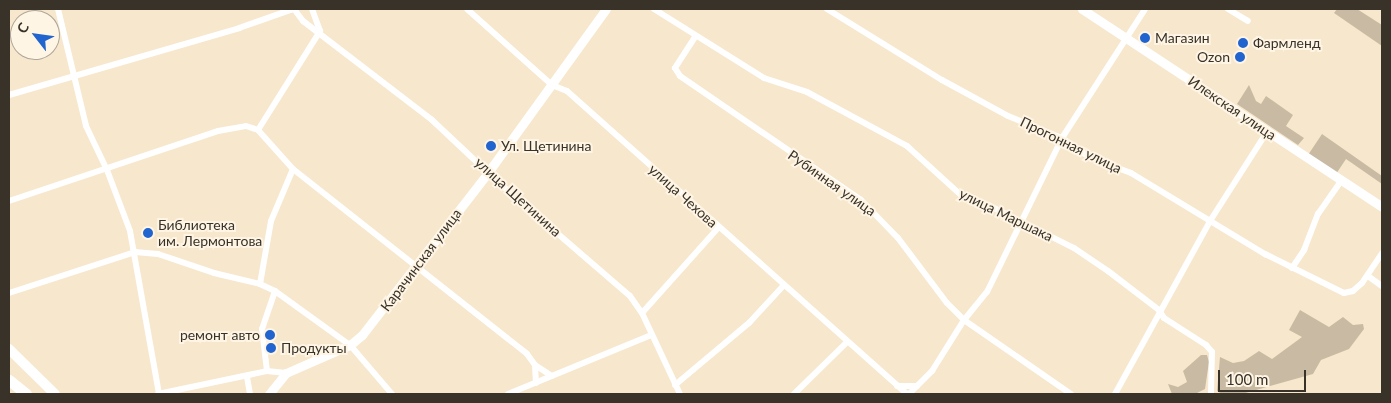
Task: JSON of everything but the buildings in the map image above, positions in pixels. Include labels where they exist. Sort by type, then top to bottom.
[{"type":"highway","points":[[9,380],[26,394]]},
{"type":"main road","points":[[9,349],[55,394]]},
{"type":"street","points":[[58,9],[86,126],[107,170],[135,252],[159,394],[247,377],[267,370],[286,373]]},
{"type":"street","points":[[9,95],[239,28],[293,9]]},
{"type":"street","name":"улица Щетинина","points":[[293,9],[303,22],[320,31],[432,120],[630,296],[642,313],[680,394]]},
{"type":"street","points":[[258,130],[320,31],[312,9]]},
{"type":"street","name":"улица Чехова","points":[[467,9],[552,85],[567,91],[846,343],[908,394]]},
{"type":"street","name":"Карачинская улица","points":[[286,373],[350,345],[377,317],[489,171],[606,9]]},
{"type":"street","name":"улица Маршака","points":[[654,9],[694,37],[764,78],[807,92],[899,142],[963,197],[1020,221],[1074,248],[1160,310],[1164,318],[1212,352],[1211,394]]},
{"type":"street","name":"Прогонная улица","points":[[827,9],[942,80],[1008,116],[1062,138],[1090,157],[1131,173],[1292,268],[1344,293],[1354,292],[1368,276]]},
{"type":"street","name":"Илекская улица","points":[[1082,9],[1382,207]]},
{"type":"street","points":[[908,394],[932,371],[964,320],[987,292],[1062,138],[1145,9]]},
{"type":"street","points":[[1228,9],[1248,21]]},
{"type":"street","name":"Рубинная улица","points":[[694,37],[675,68],[680,76],[861,200],[898,238],[947,303],[964,320],[1070,394]]},
{"type":"street","points":[[9,200],[107,170],[218,130],[246,126],[258,130],[293,169],[417,264],[527,354],[535,365],[552,376]]},
{"type":"street","points":[[1115,394],[1210,221],[1267,132]]},
{"type":"street","points":[[260,284],[271,221],[293,169]]},
{"type":"street","points":[[1292,268],[1304,250],[1318,214],[1341,181]]},
{"type":"street","points":[[642,313],[718,228]]},
{"type":"street","points":[[9,293],[135,252],[158,254],[214,273],[260,284],[275,291],[350,345],[392,394]]},
{"type":"street","points":[[1382,254],[1368,276],[1382,286]]},
{"type":"street","points":[[675,385],[749,323],[783,286]]},
{"type":"street","points":[[267,370],[262,329],[275,291]]},
{"type":"street","points":[[508,394],[651,335]]},
{"type":"street","points":[[794,394],[846,343]]},
{"type":"street","points":[[533,394],[535,365]]},
{"type":"street","points":[[269,394],[286,373]]},
{"type":"street","points":[[247,377],[250,394]]},
{"type":"street","points":[[896,386],[917,386]]},
{"type":"shaded area","points":[[1337,9],[1357,9],[1382,25],[1382,46],[1334,13]]},
{"type":"shaded area","points":[[1249,85],[1256,101],[1261,104],[1266,96],[1293,115],[1286,126],[1304,138],[1298,145],[1237,104]]},
{"type":"shaded area","points":[[1322,134],[1382,176],[1382,184],[1346,159],[1336,174],[1308,155]]},
{"type":"shaded area","points":[[1300,310],[1329,327],[1343,317],[1353,325],[1363,324],[1364,329],[1349,349],[1321,360],[1313,374],[1242,394],[1222,394],[1217,391],[1220,357],[1233,363],[1244,361],[1259,351],[1272,359],[1302,337],[1289,330]]},
{"type":"shaded area","points":[[1201,355],[1207,355],[1209,362],[1205,389],[1195,394],[1172,394],[1168,384],[1178,387],[1187,382],[1183,371]]},
{"type":"place","name":"Магазин","points":[[1145,38]]},
{"type":"place","name":"Фармленд","points":[[1243,43]]},
{"type":"place","name":"Ozon","points":[[1240,57]]},
{"type":"place","name":"Ул. Щетинина","points":[[491,146]]},
{"type":"place","name":"Библиотека им. Лермонтова","points":[[148,233]]},
{"type":"place","name":"ремонт авто","points":[[270,335]]},
{"type":"place","name":"Продукты","points":[[271,348]]}]
